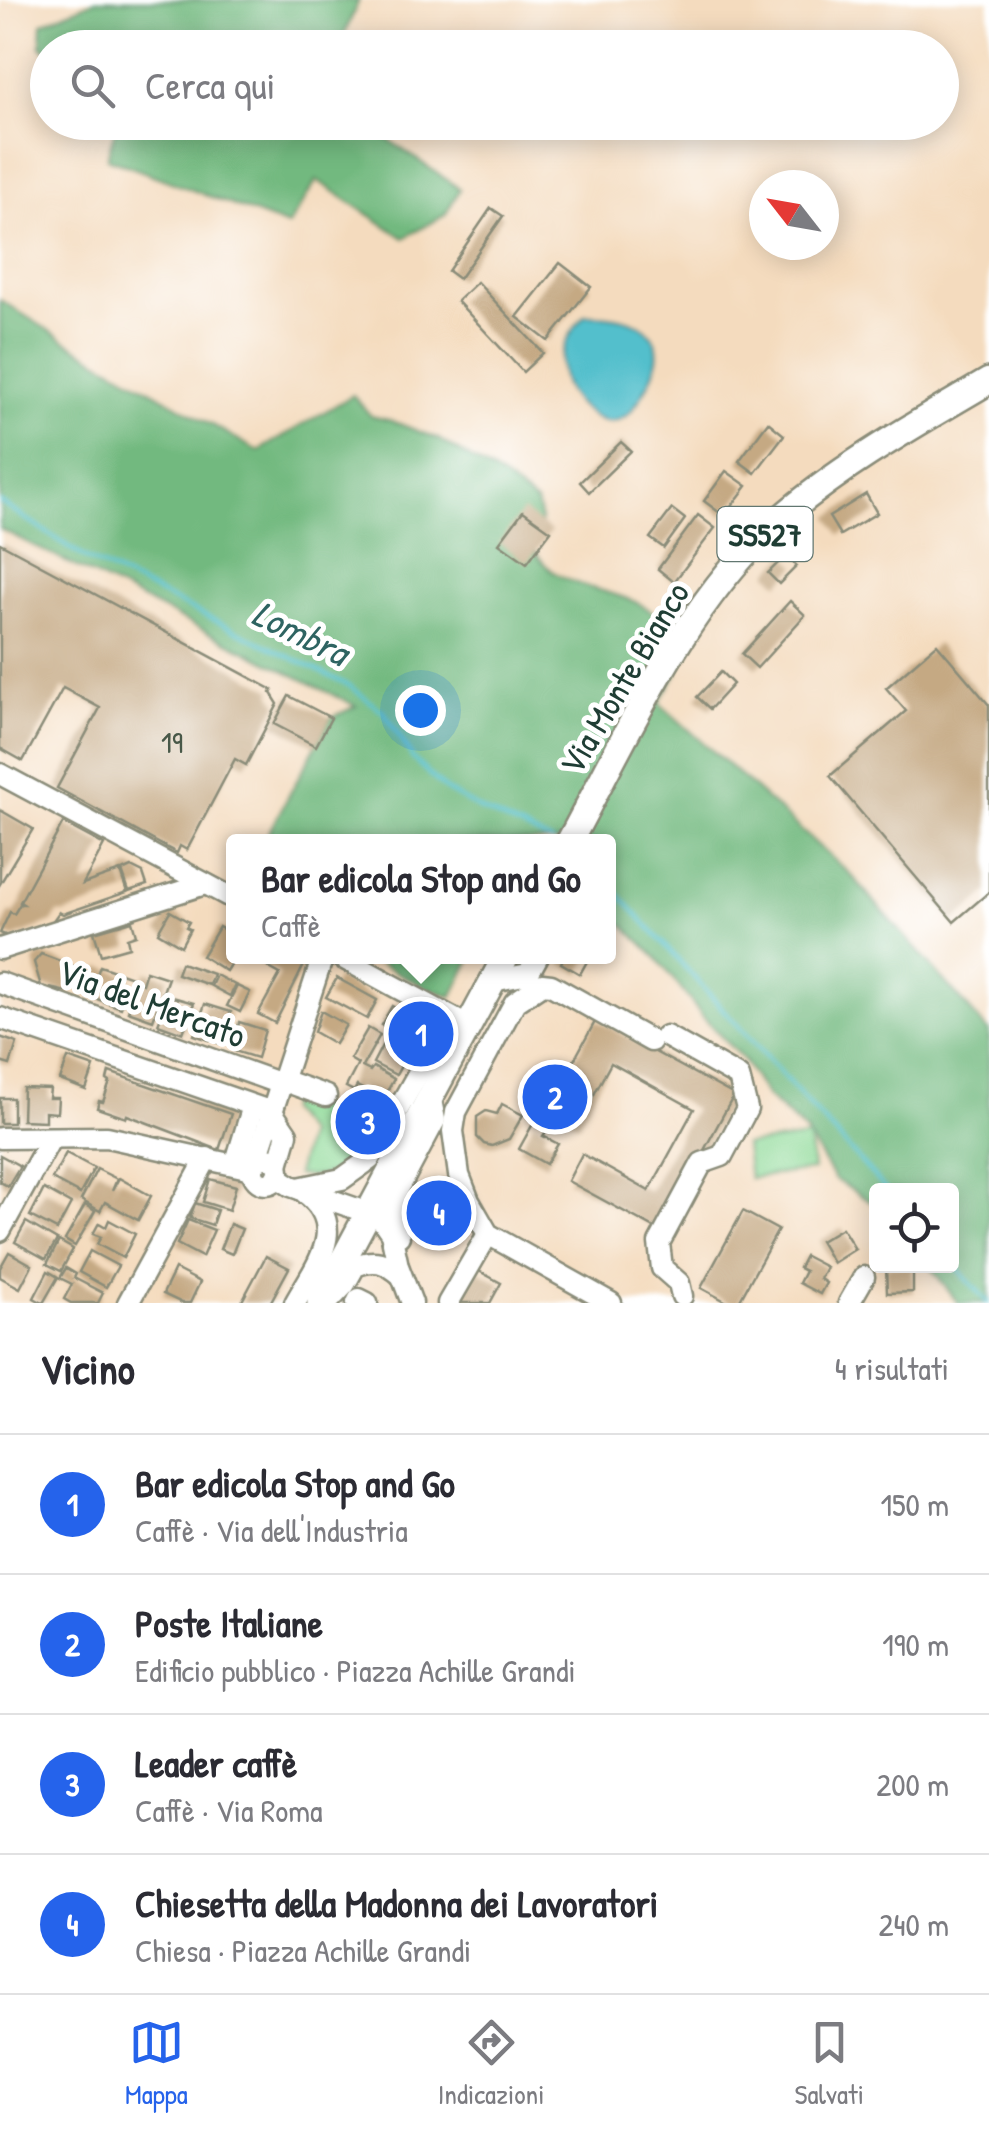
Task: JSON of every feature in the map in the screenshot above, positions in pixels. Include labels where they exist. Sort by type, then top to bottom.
[{"type":"main road","name":"Via Monte Bianco","points":[[573,834],[675,650],[704,604],[734,567],[808,496],[989,381]]},
{"type":"main road","points":[[323,1303],[430,1095],[459,1021],[493,981],[502,964]]},
{"type":"street","points":[[0,774],[226,895]]},
{"type":"street","points":[[0,950],[205,884]]},
{"type":"street","points":[[263,1109],[287,1134],[270,1183],[254,1178],[248,1165],[263,1109],[282,1082],[320,964]]},
{"type":"street","points":[[298,1188],[354,1174],[376,1151],[459,1021],[354,964]]},
{"type":"street","points":[[493,981],[528,974],[534,964]]},
{"type":"street","name":"Via del Mercato","points":[[0,983],[326,1096]]},
{"type":"street","points":[[611,1303],[488,1234],[459,1175],[452,1131],[456,1112],[515,1002],[542,984],[740,1077],[747,1109],[722,1156],[702,1163],[659,1243],[662,1268],[679,1283],[685,1301]]},
{"type":"street","name":"Via del Mercato","points":[[0,1018],[263,1109]]},
{"type":"street","points":[[399,1266],[400,1242],[393,1199],[435,1120],[430,1095]]},
{"type":"street","points":[[0,1138],[107,1137],[248,1165]]},
{"type":"street","points":[[0,1231],[51,1138]]},
{"type":"street","points":[[128,1303],[207,1158]]},
{"type":"street","points":[[277,1171],[317,1204],[324,1215],[328,1238],[295,1303]]},
{"type":"street","points":[[298,1188],[380,1217],[388,1225],[412,1303]]},
{"type":"street","points":[[448,1303],[488,1234]]},
{"type":"street","points":[[323,1303],[345,1284],[355,1266],[368,1260],[399,1266]]},
{"type":"street","points":[[850,1303],[864,1277]]},
{"type":"street","points":[[357,1303],[359,1299],[367,1303]]},
{"type":"green space","points":[[96,0],[359,0],[346,30],[42,30],[42,23]]},
{"type":"green space","points":[[112,140],[389,140],[460,189],[445,215],[404,238],[317,180],[288,226],[107,158]]},
{"type":"green space","points":[[0,300],[258,451],[353,395],[371,416],[438,439],[506,480],[537,504],[541,520],[534,549],[546,566],[580,585],[640,604],[658,616],[673,634],[663,658],[677,673],[659,703],[851,875],[989,1032],[989,1303],[958,1303],[935,1273],[959,1273],[959,1183],[869,1183],[869,1201],[834,1179],[806,1132],[767,1097],[743,1060],[656,957],[616,918],[616,834],[268,834],[331,718],[356,706],[0,529]]},
{"type":"green space","points":[[381,964],[468,964],[452,997]]},
{"type":"green space","points":[[293,1090],[312,1096],[359,1157],[329,1174],[296,1175],[307,1134],[287,1110]]},
{"type":"green space","points":[[809,1137],[813,1170],[749,1178],[745,1145]]},
{"type":"water","points":[[585,315],[636,323],[655,341],[654,370],[645,390],[631,411],[615,421],[601,420],[589,413],[574,400],[564,383],[563,352]]},
{"type":"building","points":[[491,208],[503,216],[459,279],[448,271]]},
{"type":"building","points":[[560,263],[591,287],[548,341],[517,317]]},
{"type":"building","points":[[477,282],[543,353],[523,372],[457,301]]},
{"type":"building","points":[[768,422],[784,435],[755,473],[739,461]]},
{"type":"building","points":[[621,442],[631,451],[589,492],[580,482]]},
{"type":"building","points":[[726,471],[747,486],[724,516],[704,501]]},
{"type":"building","points":[[866,494],[877,513],[840,535],[829,517]]},
{"type":"building","points":[[672,509],[685,519],[664,548],[650,538]]},
{"type":"building","points":[[523,511],[551,531],[527,563],[499,543]]},
{"type":"building","points":[[698,515],[715,528],[674,582],[658,569]]},
{"type":"building","points":[[0,543],[273,690],[278,704],[246,765],[235,759],[187,850],[180,846],[177,853],[57,788],[100,708],[63,688],[23,761],[0,748]]},
{"type":"building","points":[[786,555],[797,566],[779,584],[768,573]]},
{"type":"building","points":[[790,601],[805,615],[757,668],[742,654]]},
{"type":"building","points":[[937,644],[989,705],[989,892],[954,922],[830,776],[906,711],[886,688]]},
{"type":"building","points":[[721,672],[733,684],[710,709],[697,697]]},
{"type":"building","points":[[289,696],[331,718],[316,746],[274,724]]},
{"type":"building","points":[[0,810],[33,829],[0,884]]},
{"type":"building","points":[[63,823],[104,845],[83,884],[120,871],[127,892],[63,914],[59,912],[52,922],[13,938],[0,933],[10,912],[14,914],[23,904],[20,902]]},
{"type":"building","points":[[131,867],[143,873],[147,885],[129,891],[122,871]]},
{"type":"building","points":[[170,911],[189,922],[186,927],[190,929],[181,946],[158,932]]},
{"type":"building","points":[[132,921],[136,935],[127,938],[129,947],[101,955],[94,932]]},
{"type":"building","points":[[219,927],[226,931],[226,964],[230,964],[226,971],[202,956]]},
{"type":"building","points":[[41,954],[76,967],[67,992],[41,986],[34,962]]},
{"type":"building","points":[[181,963],[213,974],[209,985],[177,974]]},
{"type":"building","points":[[262,964],[304,964],[275,1023],[258,1014],[280,974]]},
{"type":"building","points":[[563,964],[586,964],[580,974]]},
{"type":"building","points":[[100,966],[132,977],[121,1008],[89,996]]},
{"type":"building","points":[[146,971],[168,978],[153,1020],[128,1011]]},
{"type":"building","points":[[216,975],[235,985],[230,996],[211,986]]},
{"type":"building","points":[[337,978],[377,1000],[367,1019],[326,997]]},
{"type":"building","points":[[237,986],[250,992],[240,1012],[227,1006]]},
{"type":"building","points":[[169,996],[194,1003],[183,1033],[158,1024]]},
{"type":"building","points":[[205,1004],[231,1012],[221,1044],[194,1035]]},
{"type":"building","points":[[392,1006],[428,1025],[417,1045],[381,1025]]},
{"type":"building","points":[[321,1011],[346,1025],[335,1044],[314,1032]]},
{"type":"building","points":[[596,1020],[734,1095],[660,1231],[568,1181],[582,1154],[649,1191],[694,1109],[611,1063],[578,1124],[548,1108]]},
{"type":"building","points":[[239,1022],[265,1030],[257,1058],[234,1051]]},
{"type":"building","points":[[368,1028],[380,1035],[362,1067],[370,1071],[373,1067],[394,1079],[382,1100],[357,1086],[354,1091],[346,1087],[358,1064],[350,1059]]},
{"type":"building","points":[[0,1037],[17,1043],[10,1065],[0,1062]]},
{"type":"building","points":[[384,1042],[407,1055],[396,1075],[373,1063]]},
{"type":"building","points":[[68,1058],[94,1067],[86,1090],[60,1080]]},
{"type":"building","points":[[109,1072],[231,1114],[219,1150],[127,1115],[126,1118],[97,1108],[110,1082]]},
{"type":"building","points":[[23,1088],[50,1089],[49,1098],[58,1098],[57,1113],[45,1112],[45,1121],[22,1120]]},
{"type":"building","points":[[354,1094],[379,1107],[363,1137],[338,1124]]},
{"type":"building","points":[[0,1098],[13,1098],[13,1123],[0,1123]]},
{"type":"building","points":[[502,1104],[523,1115],[509,1139],[492,1146],[484,1144],[477,1137],[477,1117],[486,1111],[497,1114]]},
{"type":"building","points":[[534,1122],[547,1130],[543,1136],[558,1144],[546,1164],[519,1149]]},
{"type":"building","points":[[66,1153],[94,1168],[80,1194],[52,1179]]},
{"type":"building","points":[[0,1155],[20,1166],[8,1186],[0,1182]]},
{"type":"building","points":[[97,1169],[117,1179],[112,1191],[119,1178],[151,1196],[138,1220],[105,1202],[100,1211],[81,1200]]},
{"type":"building","points":[[210,1179],[236,1186],[229,1210],[203,1202]]},
{"type":"building","points":[[44,1189],[71,1204],[57,1230],[30,1216]]},
{"type":"building","points":[[434,1197],[450,1201],[444,1229],[428,1226]]},
{"type":"building","points":[[195,1203],[217,1210],[212,1225],[190,1218]]},
{"type":"building","points":[[85,1205],[95,1211],[75,1246],[65,1240]]},
{"type":"building","points":[[743,1211],[778,1230],[738,1303],[729,1303],[701,1288]]},
{"type":"building","points":[[109,1220],[135,1234],[123,1258],[97,1244],[101,1237],[93,1234],[99,1223],[106,1227]]},
{"type":"building","points":[[188,1220],[214,1230],[202,1257],[177,1244]]},
{"type":"building","points":[[26,1222],[57,1240],[46,1259],[15,1242]]},
{"type":"building","points":[[230,1224],[242,1229],[232,1254],[220,1249]]},
{"type":"building","points":[[842,1228],[855,1249],[833,1263],[820,1241]]},
{"type":"building","points":[[59,1241],[73,1249],[61,1271],[47,1264]]},
{"type":"building","points":[[90,1251],[118,1266],[106,1287],[79,1272]]},
{"type":"building","points":[[9,1252],[32,1265],[20,1288],[0,1277],[0,1268]]},
{"type":"building","points":[[266,1256],[289,1268],[270,1303],[241,1303]]},
{"type":"building","points":[[805,1256],[826,1267],[820,1279],[826,1283],[820,1294],[799,1283],[805,1271],[799,1268]]},
{"type":"building","points":[[66,1268],[76,1274],[74,1278],[103,1293],[98,1303],[71,1303],[64,1299],[72,1284],[60,1278]]},
{"type":"building","points":[[175,1269],[200,1282],[190,1303],[163,1294]]},
{"type":"building","points":[[477,1270],[501,1283],[490,1303],[458,1303]]},
{"type":"building","points":[[48,1271],[58,1277],[43,1303],[34,1298]]},
{"type":"building","points":[[886,1273],[913,1273],[913,1292],[887,1293]]},
{"type":"waterway","name":"Lombra","points":[[0,502],[84,557],[348,685],[384,712],[413,759],[446,790],[535,834]]},
{"type":"waterway","name":"Lombra","points":[[616,891],[880,1183]]},
{"type":"waterway","name":"Lombra","points":[[959,1271],[989,1303]]},
{"type":"place","name":"Bar edicola Stop and Go","points":[[421,1034]]},
{"type":"place","name":"Poste Italiane","points":[[555,1097]]},
{"type":"place","name":"Leader caffè","points":[[368,1122]]},
{"type":"place","name":"Chiesetta della Madonna dei Lavoratori","points":[[439,1213]]}]
